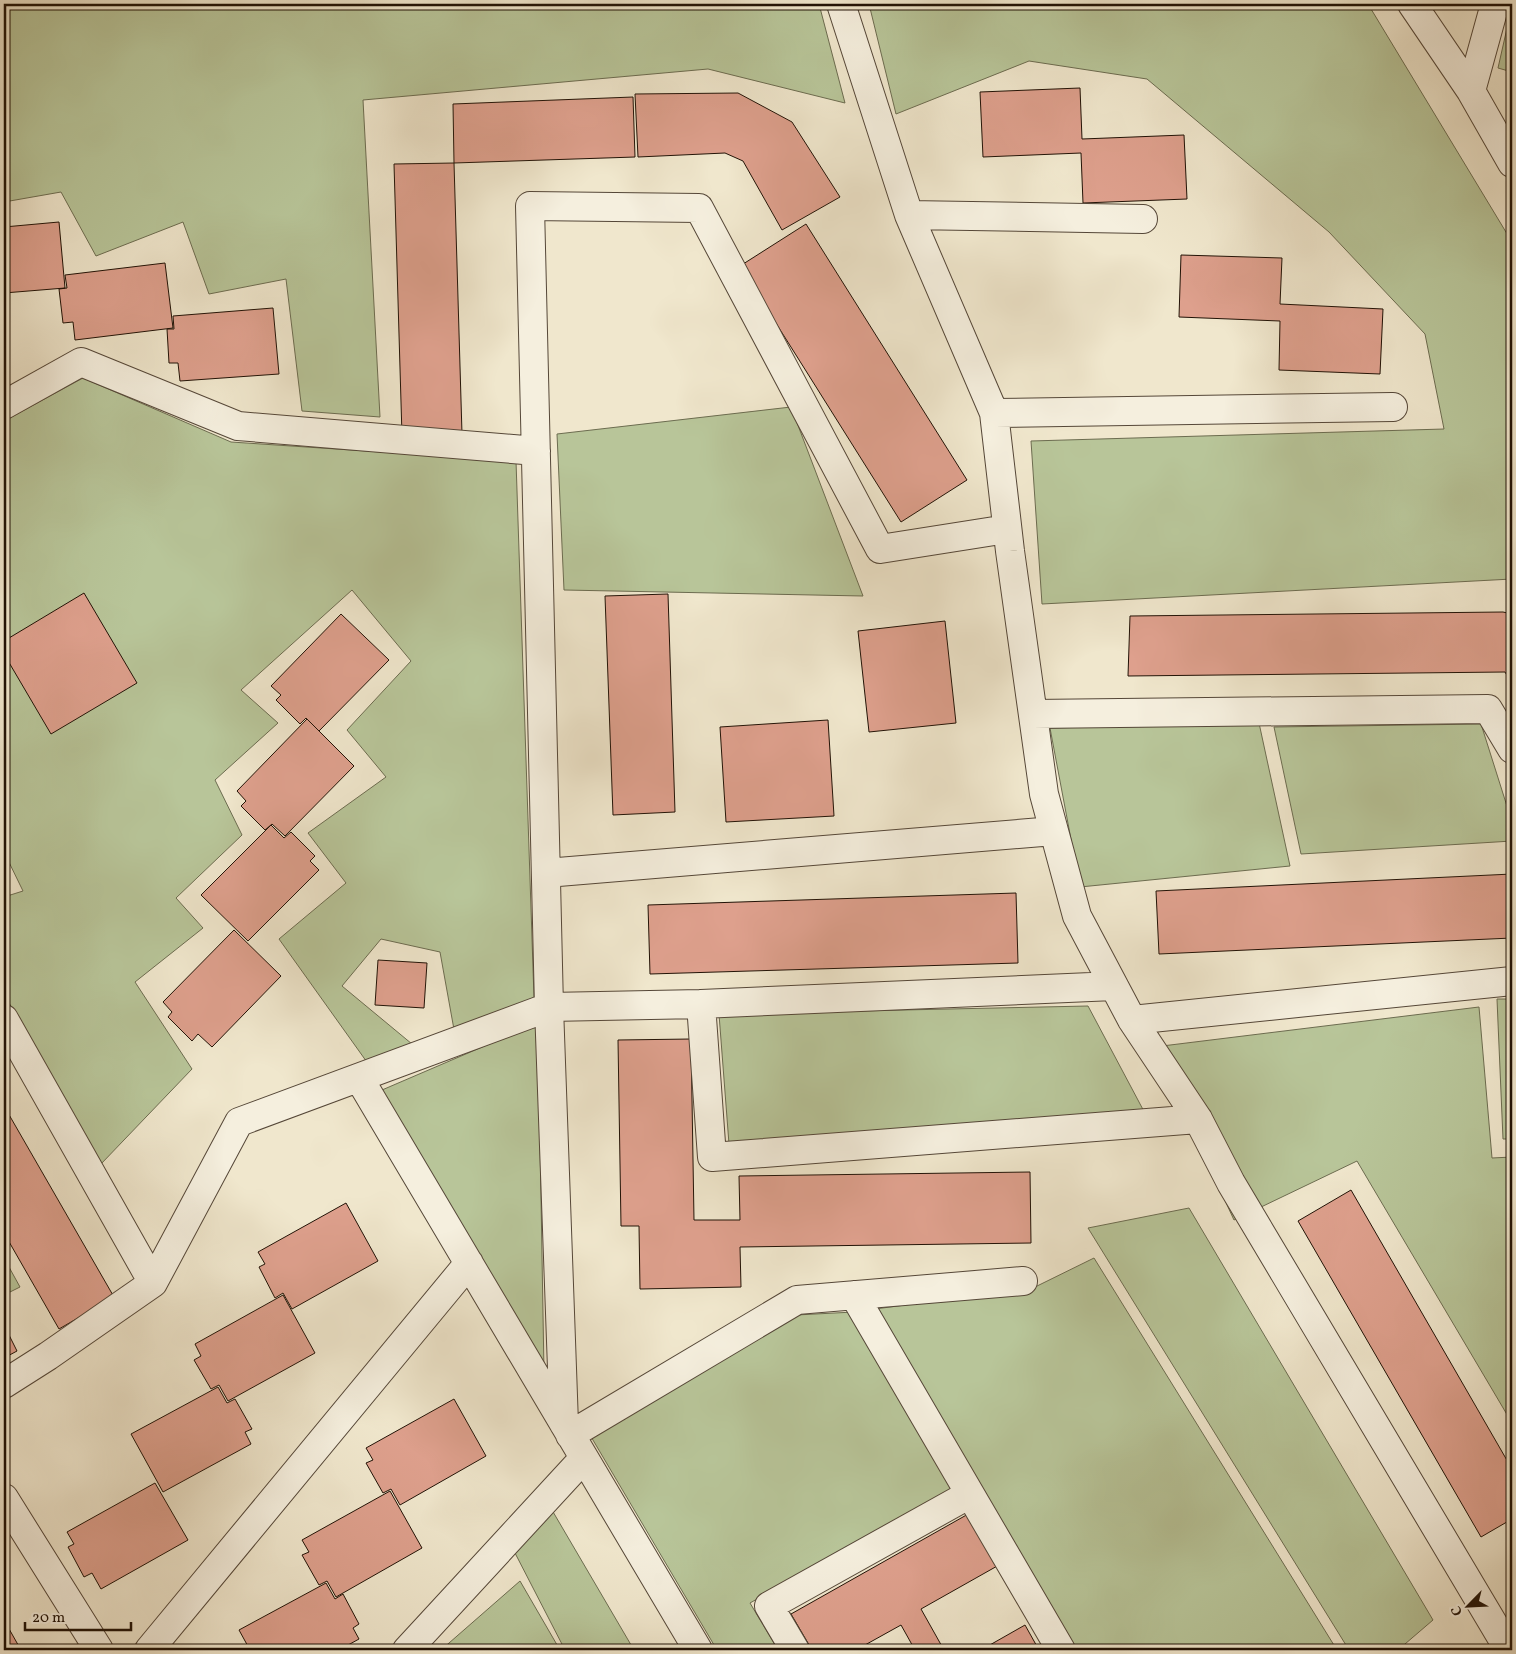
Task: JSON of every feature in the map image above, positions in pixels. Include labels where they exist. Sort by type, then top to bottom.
[{"type":"street","points":[[841,4],[909,215],[994,414],[1007,529],[1044,794],[1077,916],[1132,1020],[1198,1119],[1231,1183],[1510,1648]]},
{"type":"street","points":[[1412,4],[1471,91],[1512,163]]},
{"type":"street","points":[[1471,91],[1495,4]]},
{"type":"street","points":[[567,1429],[549,1008],[530,206],[700,208],[880,549],[1007,529]]},
{"type":"street","points":[[909,215],[1144,218]]},
{"type":"street","points":[[4,405],[81,362],[238,426],[536,451]]},
{"type":"street","points":[[994,414],[1393,407]]},
{"type":"street","points":[[1033,714],[1488,709],[1512,749]]},
{"type":"street","points":[[546,873],[1054,831]]},
{"type":"street","points":[[1132,1020],[1512,981]]},
{"type":"street","points":[[4,1384],[153,1284],[239,1122],[549,1008],[701,1004],[1114,986]]},
{"type":"street","points":[[701,1004],[712,1157],[1198,1119]]},
{"type":"street","points":[[4,1018],[153,1284]]},
{"type":"street","points":[[359,1078],[698,1650]]},
{"type":"street","points":[[150,1650],[469,1263]]},
{"type":"street","points":[[567,1429],[798,1300],[1024,1281]]},
{"type":"street","points":[[854,1295],[1061,1650]]},
{"type":"street","points":[[407,1650],[584,1458]]},
{"type":"street","points":[[795,1650],[769,1606],[970,1494]]},
{"type":"street","points":[[4,1498],[99,1650]]},
{"type":"green space","points":[[4,4],[819,4],[845,103],[708,69],[363,100],[380,417],[302,411],[286,279],[209,294],[183,222],[96,256],[61,192],[4,202]]},
{"type":"green space","points":[[869,4],[1368,4],[1512,242],[1512,579],[1042,604],[1031,441],[1444,429],[1425,334],[1329,232],[1147,79],[1029,61],[896,114]]},
{"type":"green space","points":[[1512,6],[1512,72],[1498,68]]},
{"type":"green space","points":[[83,378],[231,442],[516,461],[534,998],[455,1035],[440,952],[381,939],[342,986],[412,1044],[374,1072],[279,939],[346,883],[308,833],[386,777],[347,730],[411,661],[352,590],[241,690],[278,723],[215,780],[242,835],[176,898],[203,928],[135,982],[192,1069],[101,1164],[4,994],[4,897],[23,891],[4,852],[4,421]]},
{"type":"green space","points":[[791,407],[863,596],[564,590],[557,434]]},
{"type":"green space","points":[[1259,723],[1290,866],[1080,887],[1050,728]]},
{"type":"green space","points":[[1481,724],[1512,822],[1512,841],[1301,854],[1274,727]]},
{"type":"green space","points":[[1497,999],[1512,999],[1512,1139],[1503,1139]]},
{"type":"green space","points":[[1088,1006],[1156,1134],[729,1144],[719,1014]]},
{"type":"green space","points":[[1479,1007],[1492,1158],[1512,1157],[1512,1423],[1357,1161],[1234,1220],[1154,1047]]},
{"type":"green space","points":[[538,1023],[544,1372],[382,1090]]},
{"type":"green space","points":[[1189,1208],[1433,1620],[1398,1650],[1349,1650],[1088,1228]]},
{"type":"green space","points":[[4,1258],[20,1287],[4,1295]]},
{"type":"green space","points":[[1094,1258],[1337,1650],[1073,1650],[875,1309],[1033,1288]]},
{"type":"green space","points":[[854,1312],[957,1486],[750,1603],[778,1650],[717,1650],[590,1435],[796,1315]]},
{"type":"green space","points":[[549,1505],[634,1650],[565,1650],[515,1553]]},
{"type":"green space","points":[[520,1581],[560,1650],[441,1650]]},
{"type":"building","points":[[1080,88],[1082,139],[1184,135],[1187,199],[1083,203],[1081,153],[983,157],[980,92]]},
{"type":"building","points":[[738,93],[792,122],[840,197],[782,230],[743,161],[725,153],[638,157],[635,94]]},
{"type":"building","points":[[633,97],[635,157],[454,163],[453,104]]},
{"type":"building","points":[[454,163],[462,434],[402,436],[394,164]]},
{"type":"building","points":[[59,222],[65,288],[4,293],[4,227]]},
{"type":"building","points":[[806,224],[967,480],[901,522],[740,266]]},
{"type":"building","points":[[1181,255],[1282,258],[1280,304],[1383,309],[1380,374],[1279,370],[1280,321],[1179,317]]},
{"type":"building","points":[[165,263],[173,328],[75,340],[73,322],[63,323],[59,289],[67,288],[65,275]]},
{"type":"building","points":[[273,308],[279,374],[180,381],[178,363],[169,363],[167,329],[174,329],[173,316]]},
{"type":"building","points":[[84,593],[137,683],[51,734],[4,654],[4,641]]},
{"type":"building","points":[[668,594],[675,812],[613,815],[605,596]]},
{"type":"building","points":[[1503,612],[1512,614],[1512,684],[1505,672],[1128,676],[1130,616]]},
{"type":"building","points":[[341,614],[389,660],[319,731],[306,718],[300,724],[276,700],[281,695],[271,686]]},
{"type":"building","points":[[945,621],[956,723],[869,732],[858,631]]},
{"type":"building","points":[[307,719],[354,766],[285,836],[272,824],[265,830],[241,806],[246,801],[237,791]]},
{"type":"building","points":[[828,720],[834,816],[726,822],[720,727]]},
{"type":"building","points":[[271,825],[284,838],[291,832],[315,856],[310,861],[319,870],[248,941],[201,895]]},
{"type":"building","points":[[1512,874],[1512,938],[1159,954],[1156,891]]},
{"type":"building","points":[[1016,893],[1018,963],[650,974],[648,905]]},
{"type":"building","points":[[234,930],[281,976],[212,1047],[198,1034],[192,1041],[168,1017],[172,1012],[163,1002]]},
{"type":"building","points":[[378,960],[427,963],[424,1008],[375,1005]]},
{"type":"building","points":[[691,1039],[694,1220],[740,1220],[739,1176],[1030,1172],[1031,1243],[740,1247],[741,1287],[640,1289],[639,1226],[621,1226],[618,1040]]},
{"type":"building","points":[[4,1106],[114,1297],[59,1329],[4,1233]]},
{"type":"building","points":[[1351,1190],[1512,1469],[1512,1519],[1481,1537],[1298,1221]]},
{"type":"building","points":[[346,1203],[378,1261],[292,1309],[283,1293],[275,1298],[259,1267],[265,1264],[258,1252]]},
{"type":"building","points":[[283,1295],[315,1353],[228,1401],[219,1385],[211,1389],[194,1360],[201,1356],[195,1344]]},
{"type":"building","points":[[4,1325],[17,1351],[4,1358]]},
{"type":"building","points":[[218,1387],[227,1403],[235,1399],[252,1429],[245,1432],[251,1444],[163,1492],[131,1434]]},
{"type":"building","points":[[454,1399],[486,1456],[400,1505],[391,1489],[383,1493],[366,1463],[373,1460],[366,1448]]},
{"type":"building","points":[[155,1483],[188,1540],[101,1589],[92,1573],[84,1577],[68,1547],[74,1544],[67,1532]]},
{"type":"building","points":[[390,1491],[422,1548],[336,1597],[327,1581],[319,1585],[302,1555],[309,1552],[302,1540]]},
{"type":"building","points":[[970,1513],[999,1565],[921,1609],[944,1650],[915,1650],[901,1625],[856,1650],[812,1650],[791,1614]]},
{"type":"building","points":[[326,1583],[335,1599],[343,1594],[359,1624],[353,1628],[359,1639],[339,1650],[250,1650],[239,1630]]},
{"type":"building","points":[[4,1620],[21,1650],[4,1650]]},
{"type":"building","points":[[1025,1625],[1039,1650],[981,1650]]}]
